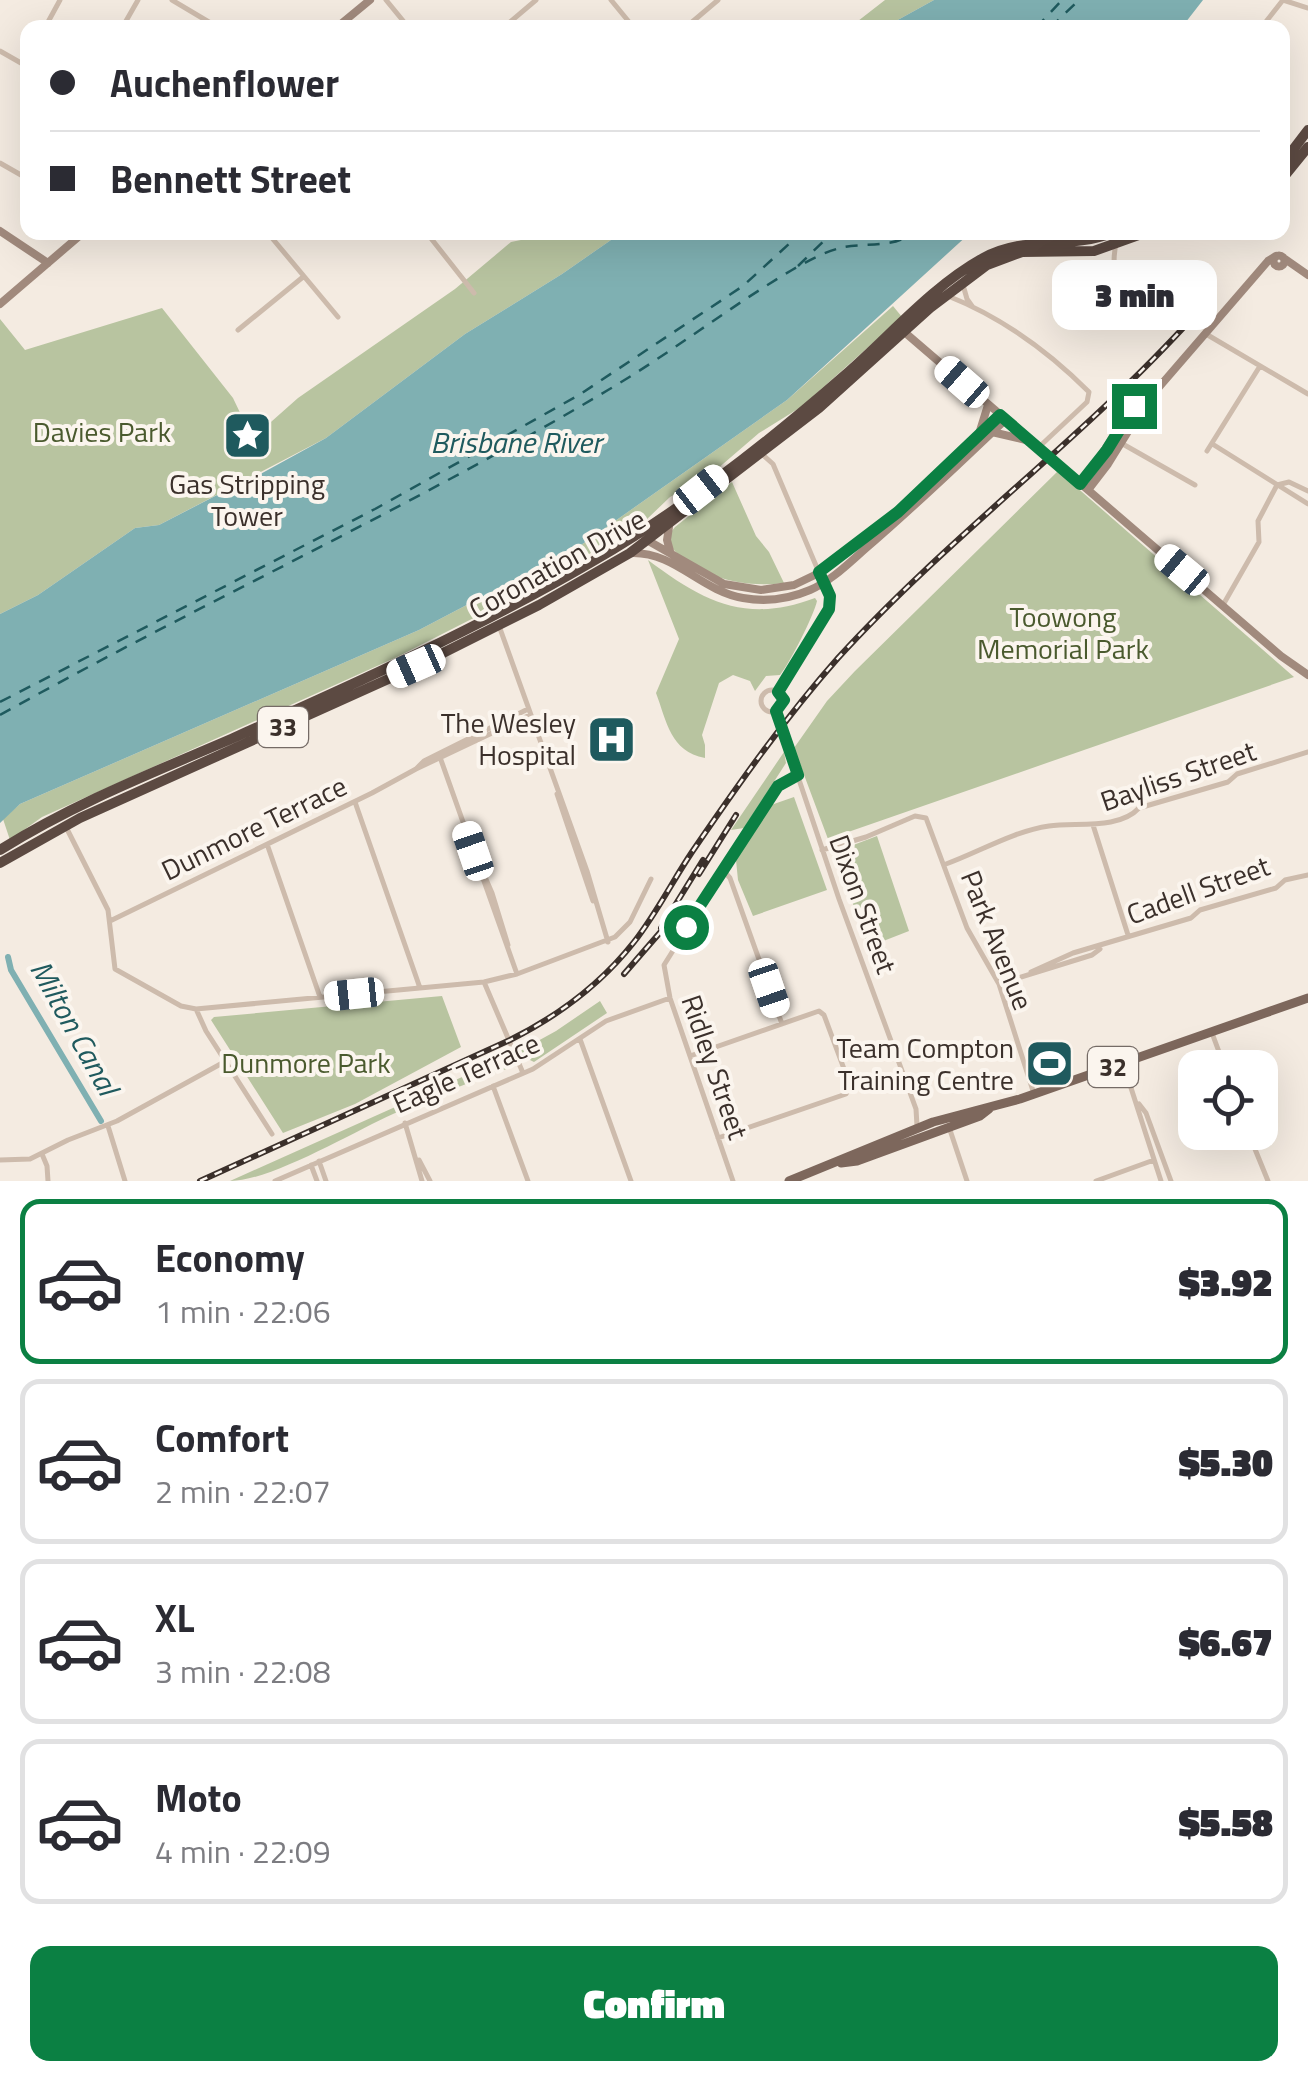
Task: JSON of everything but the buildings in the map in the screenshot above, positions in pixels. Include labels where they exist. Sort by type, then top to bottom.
[{"type":"highway","points":[[1290,154],[1308,130]]},
{"type":"highway","points":[[1290,169],[1308,148]]},
{"type":"highway","name":"Coronation Drive","points":[[4,854],[63,820],[497,620],[630,554],[837,393],[965,270],[992,253],[1026,244],[1103,240]]},
{"type":"highway","name":"Coronation Drive","points":[[497,620],[614,549],[701,490],[986,265],[1012,254],[1101,250],[1113,240]]},
{"type":"main road","points":[[346,20],[370,0]]},
{"type":"main road","points":[[0,231],[48,263]]},
{"type":"main road","points":[[0,304],[75,240]]},
{"type":"main road","points":[[1084,487],[1118,441],[1134,406],[1170,374],[1270,258],[1304,272]]},
{"type":"main road","points":[[901,330],[1308,675]]},
{"type":"main road","points":[[979,436],[988,405]]},
{"type":"main road","points":[[630,554],[661,556],[706,585],[748,599],[791,596],[824,582],[904,516],[992,432],[1002,417]]},
{"type":"main road","points":[[614,549],[642,538],[716,582],[751,590],[786,587],[819,572],[898,512],[1002,417]]},
{"type":"main road","points":[[992,432],[1029,441]]},
{"type":"main road","points":[[669,526],[666,540],[670,554]]},
{"type":"main road","name":"32","points":[[789,1181],[838,1163],[857,1161],[947,1123],[980,1116],[989,1109],[1308,999]]},
{"type":"main road","name":"32","points":[[838,1163],[854,1152],[933,1122],[947,1123]]},
{"type":"street","points":[[172,0],[198,20]]},
{"type":"street","points":[[386,0],[402,20]]},
{"type":"street","points":[[512,20],[536,0]]},
{"type":"street","points":[[612,0],[628,20]]},
{"type":"street","points":[[694,20],[718,0]]},
{"type":"street","points":[[1267,20],[1285,0],[1308,8]]},
{"type":"street","points":[[274,240],[338,317]]},
{"type":"street","points":[[432,240],[474,294]]},
{"type":"street","points":[[1115,240],[1114,262],[1127,296],[1166,322]]},
{"type":"street","points":[[1101,250],[1114,262]]},
{"type":"street","points":[[238,330],[304,276]]},
{"type":"street","points":[[963,282],[964,293],[973,306]]},
{"type":"street","points":[[945,295],[973,306],[1038,346],[1089,392],[1088,402],[1038,448]]},
{"type":"street","points":[[1206,334],[1308,394]]},
{"type":"street","points":[[1208,451],[1260,366]]},
{"type":"street","points":[[1118,441],[1194,485]]},
{"type":"street","points":[[1214,445],[1308,504]]},
{"type":"street","points":[[762,454],[773,464],[831,600],[778,692]]},
{"type":"street","points":[[1223,605],[1259,543],[1258,522],[1277,485],[1289,482],[1308,491]]},
{"type":"street","points":[[497,620],[562,818],[608,942]]},
{"type":"street","points":[[769,690],[778,692],[784,700],[776,711],[766,710],[761,701],[769,690]]},
{"type":"street","name":"Dixon Street","points":[[776,711],[916,1109],[916,1129]]},
{"type":"street","name":"Dunmore Terrace","points":[[110,921],[441,760],[529,712]]},
{"type":"street","name":"Dunmore Terrace","points":[[416,770],[424,761],[529,712]]},
{"type":"street","name":"Bayliss Street","points":[[946,864],[1039,828],[1093,825],[1132,815],[1140,808],[1228,782],[1237,774],[1308,752]]},
{"type":"street","points":[[441,760],[492,893],[517,974]]},
{"type":"street","points":[[782,1024],[730,878],[723,870],[778,786],[798,775]]},
{"type":"street","points":[[354,801],[420,988]]},
{"type":"street","name":"Park Avenue","points":[[822,850],[912,818],[926,818],[967,928],[999,984],[1034,1094]]},
{"type":"street","points":[[63,820],[106,905],[117,971],[181,1006],[196,1009],[484,982],[517,974],[608,942],[630,922],[651,878]]},
{"type":"street","points":[[1093,825],[1128,935]]},
{"type":"street","points":[[267,844],[320,997]]},
{"type":"street","name":"Ridley Street","points":[[723,870],[664,966],[670,998],[734,1181]]},
{"type":"street","name":"Cadell Street","points":[[999,984],[1093,954],[1128,935],[1191,918],[1200,910],[1308,875]]},
{"type":"street","points":[[484,982],[523,1073]]},
{"type":"street","name":"Eagle Terrace","points":[[274,1181],[523,1073],[610,1019],[670,998]]},
{"type":"street","points":[[196,1009],[272,1134]]},
{"type":"street","points":[[690,1056],[821,1012],[850,1091],[718,1138]]},
{"type":"street","points":[[1212,1032],[1218,1050]]},
{"type":"street","points":[[580,1039],[631,1181]]},
{"type":"street","points":[[0,1160],[26,1160],[108,1126],[226,1061]]},
{"type":"street","points":[[1122,1063],[1161,1181]]},
{"type":"street","points":[[493,1086],[528,1181]]},
{"type":"street","points":[[1137,1102],[1146,1113],[1171,1181]]},
{"type":"street","points":[[916,1109],[933,1122]]},
{"type":"street","points":[[404,1123],[426,1181]]},
{"type":"street","points":[[947,1123],[967,1181]]},
{"type":"street","points":[[108,1126],[125,1181]]},
{"type":"street","points":[[1255,1150],[1268,1181]]},
{"type":"street","points":[[42,1154],[48,1181]]},
{"type":"street","points":[[319,1160],[326,1181]]},
{"type":"street","points":[[1096,1181],[1154,1160]]},
{"type":"street","points":[[311,1164],[317,1181]]},
{"type":"green space","points":[[885,0],[934,0],[898,20],[859,20]]},
{"type":"green space","name":"Davies Park","points":[[611,240],[465,334],[326,438],[159,525],[135,528],[38,595],[0,614],[0,319],[25,350],[162,308],[233,398],[244,421],[263,429],[298,398],[455,289],[511,242]]},
{"type":"green space","points":[[893,306],[902,317],[801,407],[759,433],[709,476],[670,497],[645,521],[523,593],[397,657],[42,817],[10,840],[3,819],[20,804],[419,630],[581,545],[787,400]]},
{"type":"green space","name":"Toowong Memorial Park","points":[[1058,471],[1294,677],[828,839],[794,748],[827,701],[855,671]]},
{"type":"green space","points":[[732,482],[756,536],[784,583],[753,584],[722,578],[694,566],[670,546],[675,527]]},
{"type":"green space","points":[[648,560],[688,587],[727,604],[768,609],[815,598],[817,601],[780,675],[766,676],[755,691],[750,681],[733,675],[719,683],[702,735],[705,758],[677,742],[656,693],[679,639]]},
{"type":"green space","points":[[784,752],[786,763],[744,828],[731,830]]},
{"type":"green space","points":[[794,797],[827,890],[753,916],[738,880],[736,860],[771,805]]},
{"type":"green space","points":[[877,836],[909,931],[868,947],[835,852]]},
{"type":"green space","name":"Dunmore Park","points":[[442,996],[461,1047],[355,1104],[283,1133],[211,1020],[214,1017]]},
{"type":"green space","points":[[600,1001],[607,1013],[534,1062],[516,1053],[556,1031]]},
{"type":"green space","points":[[509,1056],[509,1068],[407,1108],[289,1165],[230,1181]]},
{"type":"water","points":[[934,0],[1203,0],[1187,20],[898,20]]},
{"type":"water","name":"Brisbane River","points":[[611,240],[962,240],[787,400],[581,545],[419,630],[20,804],[0,823],[0,614],[38,595],[135,528],[159,525],[219,494],[235,480],[255,477],[326,438],[465,334]]},
{"type":"waterway","name":"Milton Canal","points":[[8,957],[11,970],[101,1121]]},
{"type":"ferry route","points":[[1043,20],[1062,0]]},
{"type":"ferry route","points":[[1058,20],[1079,0]]},
{"type":"ferry route","points":[[0,702],[375,509],[579,395],[743,286],[793,240]]},
{"type":"ferry route","points":[[798,266],[825,240]]},
{"type":"ferry route","points":[[0,715],[533,433],[631,376],[809,261],[840,248],[900,240]]},
{"type":"railway","points":[[200,1181],[510,1040],[562,1010],[593,985],[634,942],[744,777],[838,658],[925,570],[1108,404],[1194,316]]},
{"type":"railway","points":[[699,874],[736,815]]},
{"type":"railway","points":[[661,928],[703,860]]},
{"type":"railway","points":[[624,974],[670,921]]},
{"type":"place","name":"Gas Stripping Tower","points":[[247,436]]},
{"type":"place","name":"The Wesley Hospital","points":[[611,739]]},
{"type":"place","name":"Team Compton Training Centre","points":[[1049,1064]]},
{"type":"route","points":[[686,927],[778,786],[798,775],[776,711],[784,700],[778,692],[829,609],[830,596],[819,572],[898,512],[1000,415],[1080,484],[1134,406]]}]
